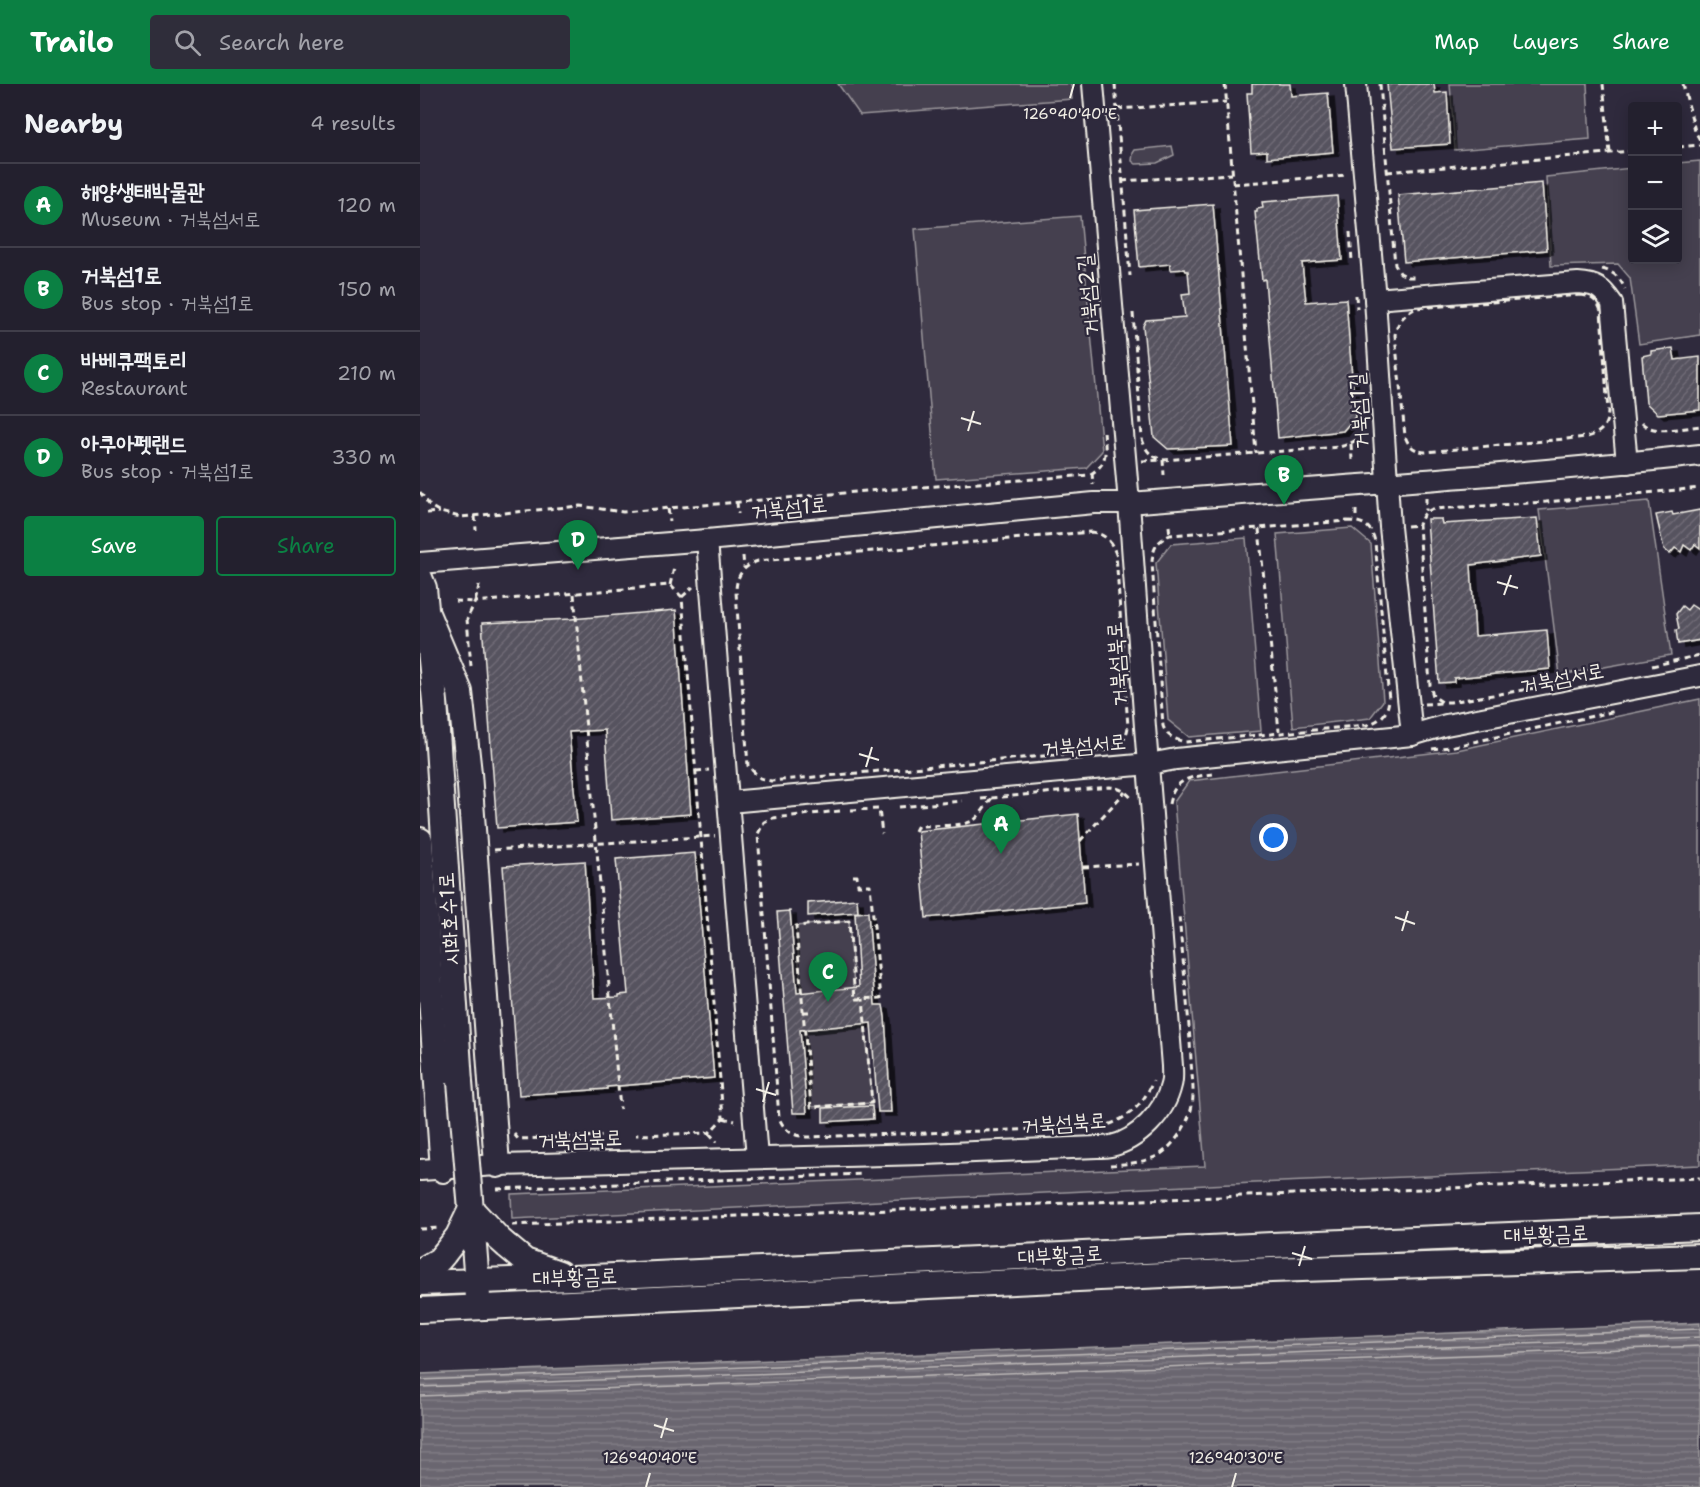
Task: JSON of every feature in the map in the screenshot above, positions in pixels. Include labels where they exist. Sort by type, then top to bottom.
[{"type":"main road","name":"시화호수1로","points":[[420,578],[424,588],[428,616],[460,1082],[477,1280]]},
{"type":"main road","points":[[420,649],[428,616]]},
{"type":"main road","points":[[428,616],[460,692],[470,784],[497,1165]]},
{"type":"main road","points":[[420,840],[431,1170]]},
{"type":"main road","points":[[420,1271],[439,1260],[444,1254],[458,1236],[471,1209],[499,1239],[505,1236],[525,1261],[572,1278]]},
{"type":"main road","name":"대부황금로","points":[[420,1283],[1700,1227]]},
{"type":"main road","name":"대부황금로","points":[[420,1310],[1260,1271],[1700,1256]]},
{"type":"main road","points":[[477,1280],[479,1308]]},
{"type":"street","name":"거북섬2길","points":[[1093,84],[1129,503]]},
{"type":"street","name":"거북섬1길","points":[[1356,84],[1375,299],[1390,528],[1413,735]]},
{"type":"street","points":[[1375,299],[1578,283],[1593,284],[1605,292],[1612,303],[1627,463]]},
{"type":"street","name":"거북섬1로","points":[[420,563],[707,540],[1094,503],[1129,503],[1388,483],[1700,455]]},
{"type":"street","name":"거북섬북로","points":[[431,1170],[497,1165],[925,1154],[1097,1147],[1111,1146],[1125,1141],[1149,1123],[1164,1105],[1172,1084],[1172,1066],[1129,503]]},
{"type":"street","points":[[707,540],[758,1158]]},
{"type":"street","name":"거북섬서로","points":[[729,802],[1149,764],[1176,759],[1413,735],[1446,725],[1700,675]]},
{"type":"path","points":[[1115,84],[1130,276]]},
{"type":"path","points":[[1225,84],[1256,453]]},
{"type":"path","points":[[1380,84],[1395,265],[1400,273],[1408,277],[1419,278]]},
{"type":"path","points":[[1603,84],[1610,153]]},
{"type":"path","points":[[1683,84],[1695,131],[1700,140]]},
{"type":"path","points":[[1117,109],[1226,102]]},
{"type":"path","points":[[1682,147],[1700,145]]},
{"type":"path","points":[[1386,172],[1628,151]]},
{"type":"path","points":[[1122,182],[1232,174]]},
{"type":"path","points":[[1233,184],[1352,175]]},
{"type":"path","points":[[1600,269],[1612,272],[1619,278],[1627,298]]},
{"type":"path","points":[[1400,273],[1400,282]]},
{"type":"path","points":[[1356,293],[1357,316]]},
{"type":"path","points":[[1581,295],[1596,301],[1601,316],[1608,412],[1605,427],[1601,431],[1587,437],[1425,452],[1419,452],[1406,441],[1395,335],[1398,322],[1405,314],[1416,308],[1581,295]]},
{"type":"path","points":[[1133,313],[1142,439],[1152,457],[1163,460]]},
{"type":"path","points":[[1141,461],[1339,447],[1351,444],[1362,435],[1364,417]]},
{"type":"path","points":[[1639,417],[1643,426],[1648,429],[1700,426]]},
{"type":"path","points":[[420,492],[430,506],[440,512],[460,517],[580,506],[623,512],[1089,475],[1099,470],[1103,464],[1106,451],[1104,428]]},
{"type":"path","points":[[1356,440],[1365,440]]},
{"type":"path","points":[[1351,444],[1352,460]]},
{"type":"path","points":[[1163,460],[1164,475]]},
{"type":"path","points":[[1092,473],[1093,485]]},
{"type":"path","points":[[1442,702],[1433,696],[1430,685],[1419,525],[1426,511],[1700,488]]},
{"type":"path","points":[[1426,498],[1426,511]]},
{"type":"path","points":[[737,502],[738,514]]},
{"type":"path","points":[[668,508],[670,522]]},
{"type":"path","points":[[1356,510],[1356,521]]},
{"type":"path","points":[[427,513],[440,512]]},
{"type":"path","points":[[475,516],[476,530]]},
{"type":"path","points":[[1356,521],[1367,525],[1375,542],[1389,700],[1388,708],[1383,716],[1378,721],[1367,724],[1185,742],[1168,736],[1163,722],[1152,562],[1156,545],[1170,535],[1356,521]]},
{"type":"path","points":[[1096,525],[1097,532]]},
{"type":"path","points":[[1405,527],[1419,525]]},
{"type":"path","points":[[1169,526],[1170,535]]},
{"type":"path","points":[[1259,528],[1279,733]]},
{"type":"path","points":[[743,556],[744,568],[736,584],[748,766],[760,778],[771,781],[1109,750],[1117,747],[1126,738],[1128,727],[1116,554],[1106,537],[1097,532],[758,561],[744,568]]},
{"type":"path","points":[[670,585],[674,568]]},
{"type":"path","points":[[472,677],[467,619],[475,602],[480,582]]},
{"type":"path","points":[[728,584],[736,584]]},
{"type":"path","points":[[455,600],[475,602],[670,585]]},
{"type":"path","points":[[636,1135],[709,1133],[723,1118],[682,597],[670,585]]},
{"type":"path","points":[[682,597],[694,586]]},
{"type":"path","points":[[574,594],[620,1109]]},
{"type":"path","points":[[1645,668],[1700,655]]},
{"type":"path","points":[[1422,705],[1566,683]]},
{"type":"path","points":[[1428,749],[1450,747],[1624,710]]},
{"type":"path","points":[[1449,741],[1450,747]]},
{"type":"path","points":[[742,767],[748,766]]},
{"type":"path","points":[[696,771],[709,770]]},
{"type":"path","points":[[1169,807],[1172,794],[1179,784],[1190,777],[1213,774]]},
{"type":"path","points":[[1178,775],[1179,784]]},
{"type":"path","points":[[981,799],[1110,787],[1125,792],[1133,799],[1135,806]]},
{"type":"path","points":[[1080,841],[1125,792]]},
{"type":"path","points":[[915,831],[922,826],[972,822],[992,798]]},
{"type":"path","points":[[899,807],[962,801]]},
{"type":"path","points":[[851,810],[879,809],[882,834]]},
{"type":"path","points":[[764,822],[774,818],[840,811]]},
{"type":"path","points":[[763,814],[764,822],[758,834],[758,843],[779,1118],[791,1134],[808,1137],[1101,1127],[1130,1114],[1146,1096],[1154,1079]]},
{"type":"path","points":[[486,851],[715,836]]},
{"type":"path","points":[[1083,867],[1139,864]]},
{"type":"path","points":[[853,876],[857,876],[858,885],[870,885],[881,998],[855,999],[849,921],[796,926],[811,1107],[872,1103],[863,999]]},
{"type":"path","points":[[1101,1165],[1146,1160],[1158,1155],[1177,1137],[1190,1115],[1192,1100],[1190,1035],[1178,909]]},
{"type":"path","points":[[803,1012],[811,1012]]},
{"type":"path","points":[[723,1118],[735,1120]]},
{"type":"path","points":[[770,1119],[779,1118]]},
{"type":"path","points":[[508,1129],[518,1139],[519,1145]]},
{"type":"path","points":[[709,1133],[717,1142]]},
{"type":"path","points":[[518,1139],[609,1136]]},
{"type":"path","points":[[497,1189],[864,1174]]},
{"type":"path","points":[[505,1236],[1700,1178]]},
{"type":"path","points":[[521,1182],[522,1188]]},
{"type":"path","points":[[420,1228],[444,1228]]},
{"type":"shaded area","points":[[838,84],[1071,84],[1072,99],[860,115]]},
{"type":"shaded area","points":[[1450,84],[1587,84],[1590,139],[1455,150]]},
{"type":"shaded area","points":[[1172,146],[1174,155],[1157,163],[1136,164],[1132,161],[1135,150]]},
{"type":"shaded area","points":[[1700,161],[1700,335],[1639,344],[1630,278],[1618,264],[1551,266],[1546,177],[1628,168],[1628,264],[1682,264],[1682,163]]},
{"type":"shaded area","points":[[1080,216],[1102,451],[1086,468],[936,479],[915,229]]},
{"type":"shaded area","points":[[1649,501],[1671,655],[1560,675],[1539,510]]},
{"type":"shaded area","points":[[1352,528],[1371,544],[1383,701],[1370,718],[1293,727],[1277,534]]},
{"type":"shaded area","points":[[1246,538],[1261,731],[1189,737],[1168,720],[1156,563],[1171,544]]},
{"type":"shaded area","points":[[1700,699],[1700,1165],[1207,1185],[512,1219],[511,1194],[1205,1166],[1174,802],[1189,781],[1457,750]]},
{"type":"shaded area","points":[[849,921],[855,999],[863,999],[872,1103],[811,1107],[796,926]]},
{"type":"water","points":[[1700,1323],[1700,1487],[420,1487],[420,1374]]},
{"type":"building","points":[[1252,84],[1290,84],[1291,96],[1328,93],[1333,152],[1267,158],[1267,151],[1251,152],[1247,93],[1252,93]]},
{"type":"building","points":[[1387,84],[1434,84],[1435,93],[1447,92],[1450,144],[1393,148]]},
{"type":"building","points":[[1542,183],[1547,250],[1404,262],[1398,195]]},
{"type":"building","points":[[1337,196],[1342,260],[1302,263],[1306,302],[1346,299],[1355,417],[1343,431],[1278,438],[1265,279],[1262,280],[1255,212],[1263,208],[1262,202]]},
{"type":"building","points":[[1213,204],[1233,446],[1168,449],[1154,437],[1143,326],[1146,320],[1185,317],[1182,294],[1190,293],[1188,271],[1185,269],[1171,270],[1170,264],[1139,267],[1134,210]]},
{"type":"building","points":[[1673,348],[1675,360],[1700,357],[1700,410],[1658,414],[1646,403],[1642,356],[1651,354],[1651,351]]},
{"type":"building","points":[[1700,510],[1700,548],[1695,544],[1691,550],[1684,545],[1681,552],[1675,548],[1670,554],[1664,549],[1656,515],[1672,512],[1673,515]]},
{"type":"building","points":[[1537,518],[1541,556],[1471,565],[1475,636],[1547,630],[1550,669],[1454,678],[1454,682],[1439,683],[1427,519],[1441,519],[1442,524]]},
{"type":"building","points":[[1691,605],[1700,611],[1700,640],[1678,644],[1676,630],[1679,629],[1676,614],[1682,606],[1687,610]]},
{"type":"building","points":[[676,610],[691,814],[611,820],[605,730],[569,732],[577,822],[497,828],[482,623],[571,619]]},
{"type":"building","points":[[1078,814],[1085,903],[926,918],[918,831]]},
{"type":"building","points":[[695,853],[714,1078],[519,1095],[503,866],[585,861],[594,998],[619,997],[619,995],[628,994],[616,859]]},
{"type":"building","points":[[857,899],[858,912],[808,916],[808,903]]},
{"type":"building","points":[[790,911],[797,993],[859,987],[855,913],[868,912],[875,1005],[883,1005],[885,1017],[891,1112],[878,1112],[871,1023],[800,1030],[807,1113],[793,1113],[777,912]]},
{"type":"building","points":[[872,1106],[873,1119],[823,1122],[823,1108]]},
{"type":"place","name":"거북섬1로","points":[[1284,505]]},
{"type":"place","name":"아쿠아펫랜드","points":[[578,570]]},
{"type":"place","name":"해양생태박물관","points":[[1001,854]]},
{"type":"place","name":"바베큐팩토리","points":[[828,1002]]}]
